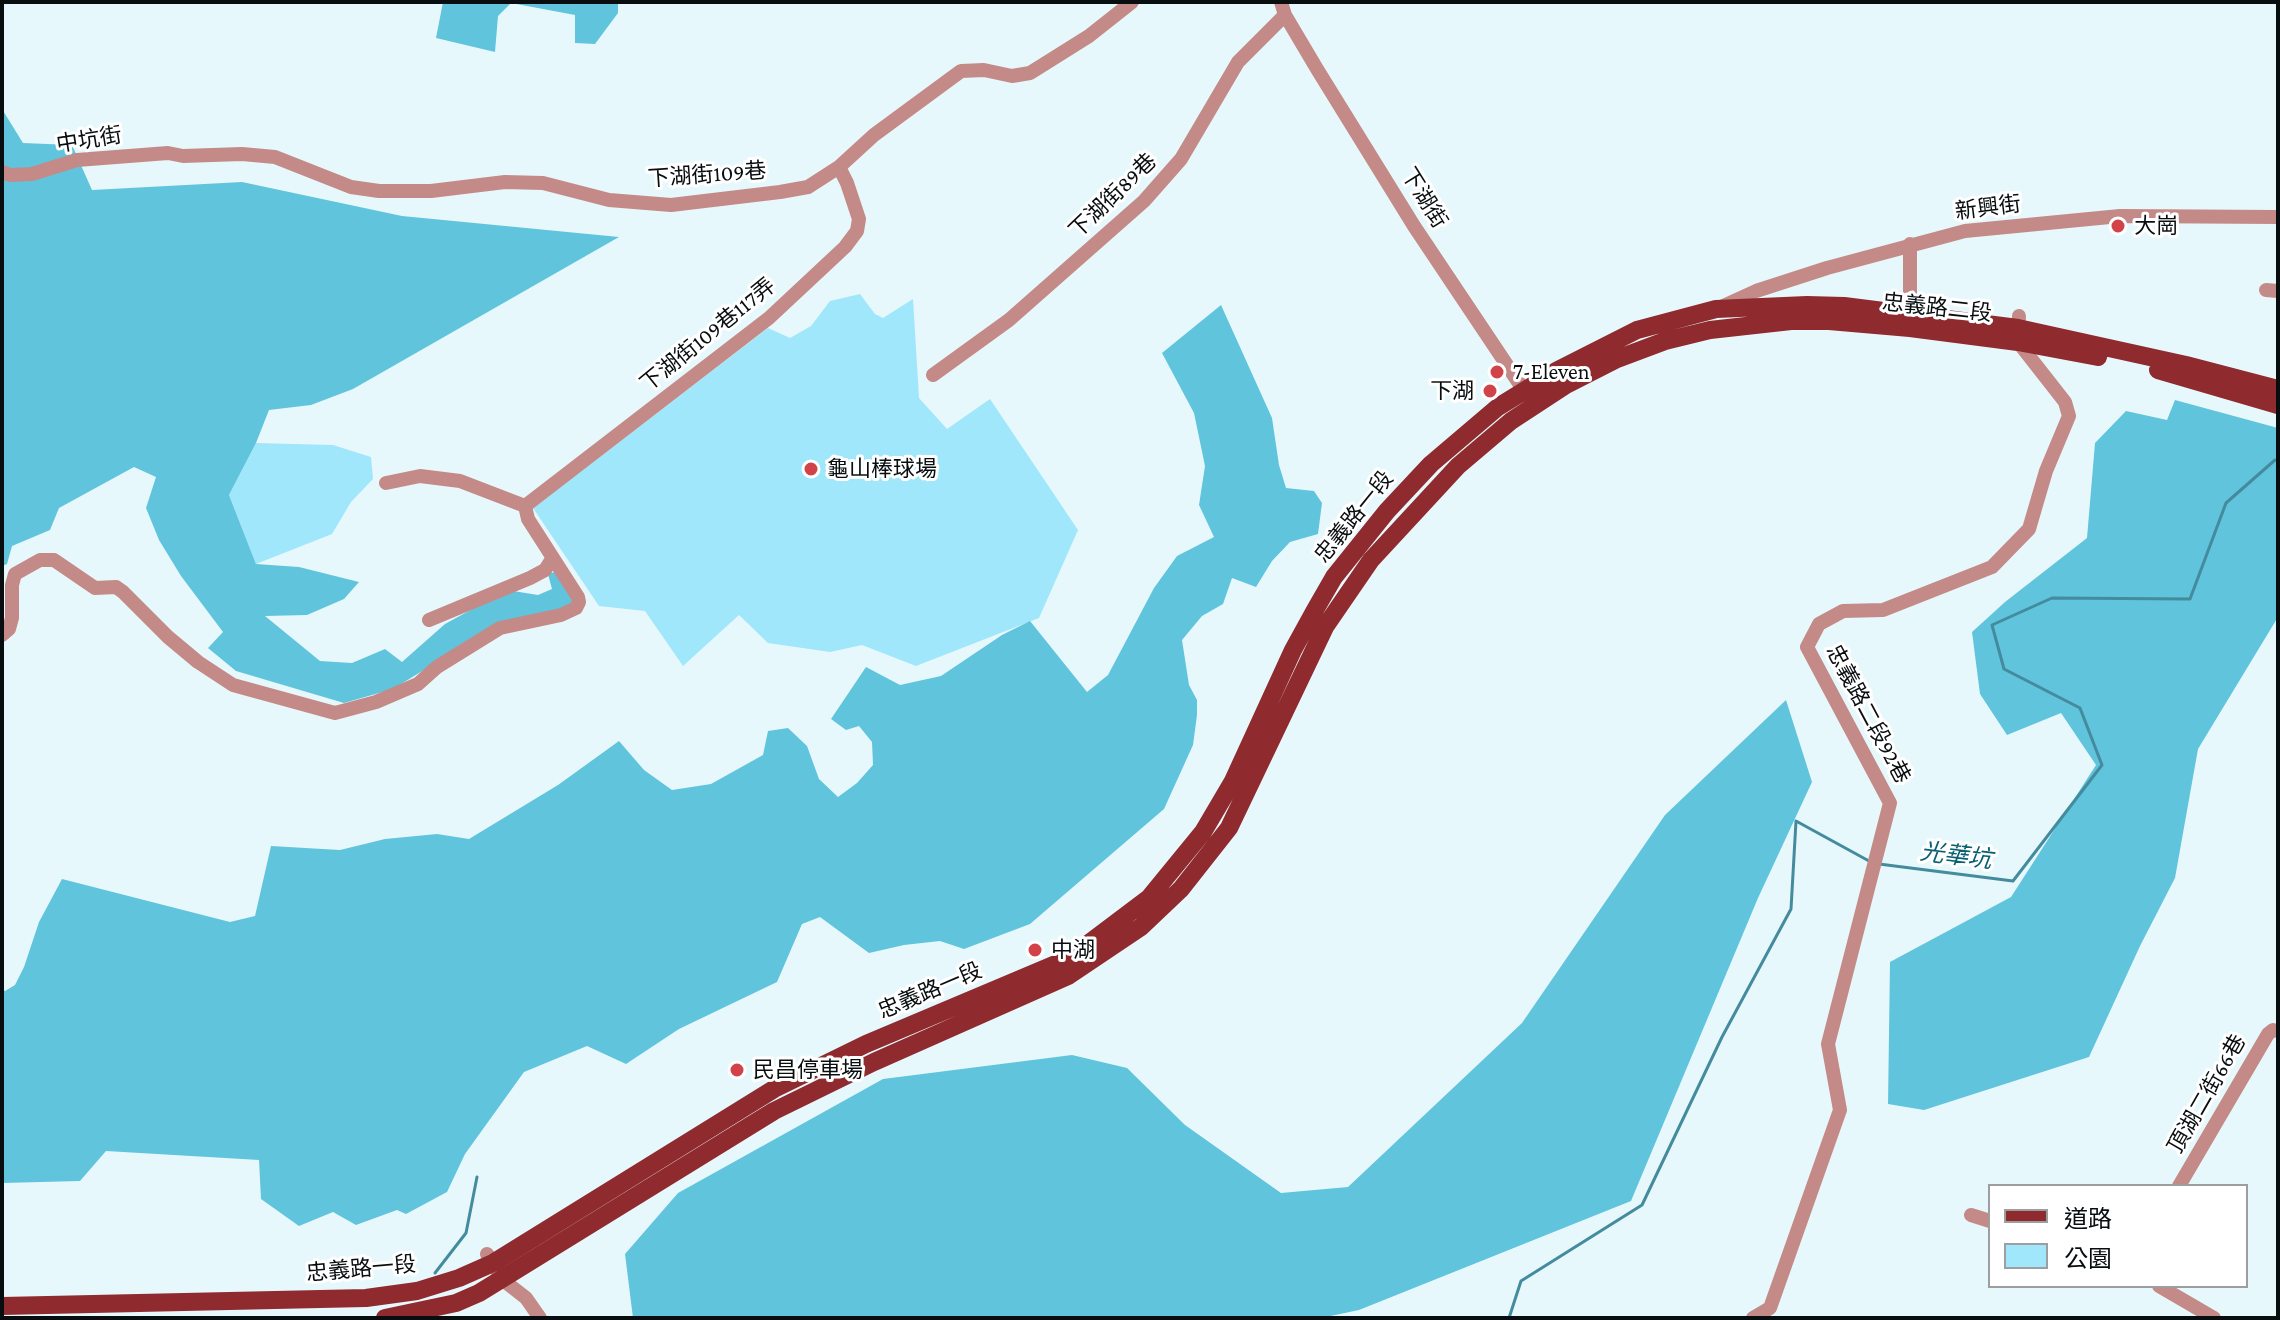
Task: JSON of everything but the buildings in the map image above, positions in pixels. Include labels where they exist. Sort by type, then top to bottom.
[{"type":"main road","name":"忠義路二段","points":[[1637,330],[1716,309],[1807,305],[1910,326]]},
{"type":"main road","name":"忠義路二段","points":[[1532,403],[1646,347],[1710,330],[1791,321],[2018,329],[2186,365],[2278,389]]},
{"type":"main road","name":"忠義路二段","points":[[2018,329],[2278,405]]},
{"type":"main road","name":"忠義路一段","points":[[385,1318],[418,1315],[456,1303],[503,1280],[749,1126],[1068,976],[1113,948],[1158,913],[1229,828],[1282,694],[1293,650],[1334,577],[1387,511],[1463,435],[1532,403],[1637,330]]},
{"type":"main road","name":"忠義路一段","points":[[2,1306],[366,1298],[417,1291],[459,1278],[734,1112],[864,1039],[1058,963],[1091,943],[1149,898],[1183,859],[1218,810],[1282,694]]},
{"type":"main road","points":[[864,1039],[876,1066]]},
{"type":"street","name":"下湖街109巷","points":[[183,156],[242,154],[275,157],[351,187],[379,191],[431,191],[505,182],[543,183],[609,200],[671,205],[808,187],[839,167],[874,135],[961,71],[984,70],[1012,76],[1030,73],[1089,36],[1132,2]]},
{"type":"street","name":"下湖街89巷","points":[[933,375],[1009,320],[1144,201],[1181,159],[1238,62],[1283,8]]},
{"type":"street","name":"下湖街","points":[[1283,8],[1414,226],[1532,403]]},
{"type":"street","name":"中坑街","points":[[2,172],[32,174],[77,160],[168,153],[183,156]]},
{"type":"street","name":"下湖街109巷117弄","points":[[525,506],[757,328],[845,247],[857,231],[859,219],[839,167]]},
{"type":"street","name":"新興街","points":[[1716,309],[1770,287],[1910,244],[1965,231],[2120,216],[2278,217]]},
{"type":"street","points":[[1910,244],[1910,326]]},
{"type":"street","name":"忠義路二段92巷","points":[[1753,1318],[1770,1308],[1840,1110],[1828,1044],[1890,803],[1807,647],[1819,624],[1843,611],[1883,610],[1992,567],[2029,529],[2046,471],[2069,416],[2065,402],[2018,329]]},
{"type":"street","points":[[2,635],[9,629],[12,618],[15,574],[40,560],[54,560],[95,588],[116,587],[168,637],[233,685],[335,713],[376,702],[418,684],[437,667],[500,628],[561,615],[576,608],[578,597],[528,519],[525,506],[460,481],[420,476],[386,483]]},
{"type":"street","points":[[429,620],[530,578],[545,570],[552,559]]},
{"type":"street","name":"頂湖二街66巷","points":[[2180,1184],[2268,1034],[2278,1031]]},
{"type":"street","points":[[1971,1215],[1988,1220]]},
{"type":"street","points":[[490,1259],[503,1280],[526,1298],[540,1318]]},
{"type":"street","points":[[2162,1288],[2214,1318]]},
{"type":"street","points":[[417,1291],[418,1315]]},
{"type":"green space","name":"龜山棒球場","points":[[860,294],[875,314],[883,318],[913,299],[919,398],[947,429],[990,399],[1078,530],[1039,618],[916,666],[862,645],[830,652],[768,643],[739,615],[683,666],[645,611],[599,606],[533,508],[768,328],[790,338],[811,326],[830,301]]},
{"type":"green space","points":[[256,443],[333,445],[371,457],[373,479],[351,502],[332,534],[256,564],[229,495]]},
{"type":"shaded area","points":[[443,2],[618,2],[618,13],[595,44],[575,43],[575,15],[511,3],[498,16],[495,52],[436,38]]},
{"type":"shaded area","points":[[2,109],[23,143],[72,145],[92,190],[242,182],[402,216],[619,237],[353,389],[311,405],[269,410],[229,495],[256,564],[299,567],[359,582],[344,599],[307,615],[265,616],[320,661],[352,663],[385,649],[402,662],[445,624],[507,590],[538,595],[552,589],[548,574],[558,571],[575,600],[560,612],[497,625],[393,689],[344,703],[236,671],[208,648],[223,632],[181,576],[159,540],[146,508],[156,477],[134,467],[59,508],[50,530],[12,546],[7,564],[2,566]]},
{"type":"shaded area","points":[[1221,305],[1272,418],[1286,488],[1314,491],[1322,503],[1318,534],[1290,542],[1272,561],[1256,587],[1232,578],[1223,604],[1202,616],[1182,640],[1189,685],[1197,700],[1197,715],[1193,745],[1164,809],[1030,924],[964,949],[940,941],[869,953],[820,917],[802,924],[777,982],[679,1029],[626,1064],[587,1046],[524,1072],[465,1154],[447,1192],[406,1214],[397,1210],[356,1225],[333,1212],[299,1226],[261,1199],[259,1160],[106,1151],[80,1181],[2,1183],[2,989],[5,991],[15,985],[39,922],[62,879],[230,922],[255,916],[271,846],[340,850],[385,839],[437,834],[469,839],[558,785],[619,741],[644,770],[672,790],[711,784],[763,755],[768,731],[788,728],[807,746],[819,779],[838,797],[857,783],[873,765],[872,742],[859,726],[846,730],[831,719],[866,667],[900,685],[941,676],[1002,635],[1030,621],[1087,692],[1108,675],[1154,588],[1177,556],[1214,537],[1199,505],[1205,466],[1194,413],[1162,353]]},
{"type":"shaded area","points":[[2175,400],[2278,428],[2278,617],[2198,749],[2175,878],[2089,1057],[1924,1110],[1888,1104],[1890,962],[2011,897],[2096,765],[2061,713],[2007,735],[1980,694],[1972,632],[2087,538],[2095,443],[2126,411],[2167,420]]},
{"type":"shaded area","points":[[1786,700],[1812,782],[1758,898],[1631,1201],[1359,1310],[1321,1318],[633,1318],[625,1254],[678,1193],[883,1079],[1072,1055],[1127,1068],[1185,1125],[1281,1193],[1348,1187],[1522,1023],[1665,815]]},
{"type":"waterway","name":"光華坑","points":[[1879,864],[2013,881],[2102,765],[2080,708],[2004,669],[1992,625],[2052,598],[2190,599],[2226,503],[2275,460]]},
{"type":"waterway","name":"光華坑","points":[[1509,1318],[1521,1281],[1642,1205],[1722,1037],[1791,909],[1796,821],[1869,861]]},
{"type":"waterway","points":[[435,1273],[466,1233],[477,1177]]},
{"type":"place","name":"大崗","points":[[2118,226]]},
{"type":"place","name":"7-Eleven","points":[[1497,372]]},
{"type":"place","name":"下湖","points":[[1490,391]]},
{"type":"place","name":"龜山棒球場","points":[[811,469]]},
{"type":"place","name":"中湖","points":[[1035,950]]},
{"type":"place","name":"民昌停車場","points":[[737,1070]]}]
